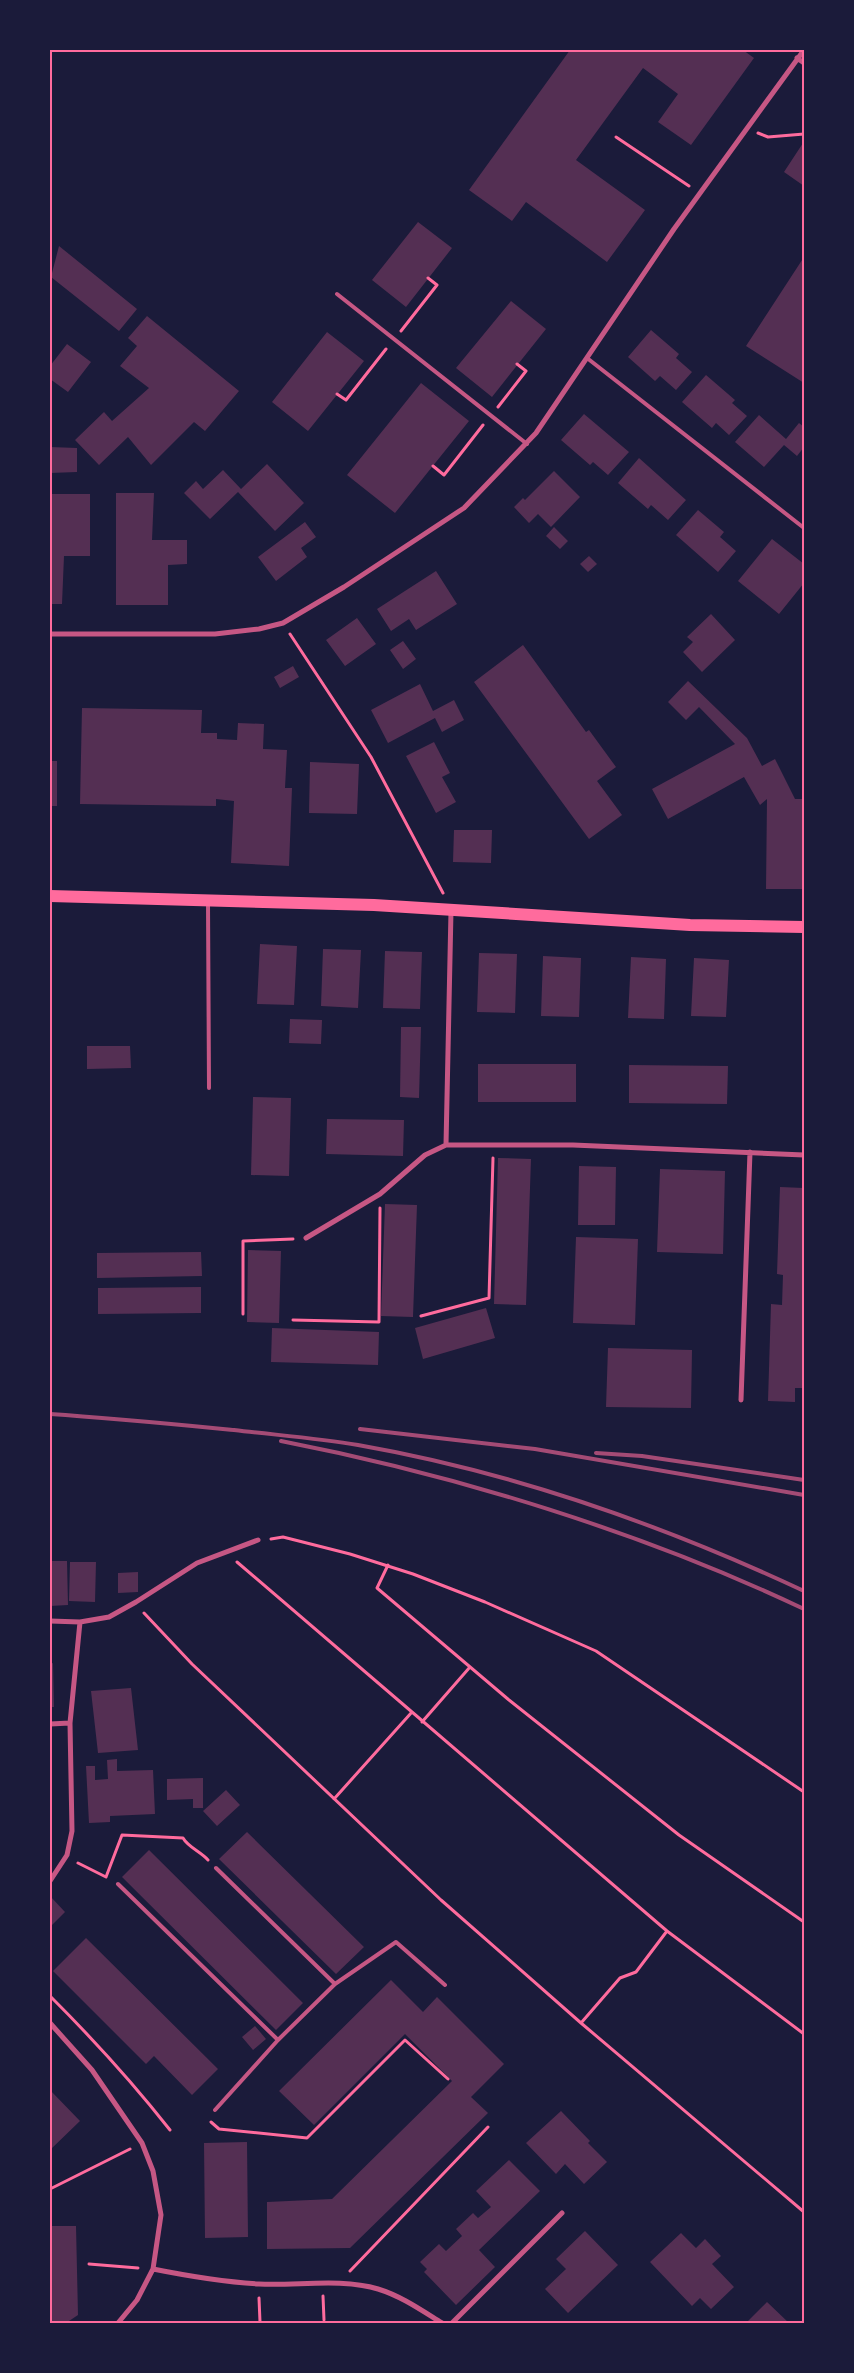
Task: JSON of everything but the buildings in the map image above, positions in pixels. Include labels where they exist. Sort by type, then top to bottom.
[{"type":"main road","points":[[50,896],[451,909],[690,925],[804,927]]},
{"type":"street","points":[[50,634],[215,634],[259,630],[283,623],[344,587],[464,508],[527,444],[746,127],[804,50]]},
{"type":"street","points":[[797,58],[804,63]]},
{"type":"street","points":[[446,1145],[451,909]]},
{"type":"street","points":[[306,1238],[380,1194],[425,1155],[446,1145],[573,1145],[804,1155]]},
{"type":"street","points":[[741,1400],[750,1152]]},
{"type":"street","points":[[50,1621],[80,1622],[109,1617],[197,1563],[258,1540]]},
{"type":"street","points":[[50,1881],[62,1866],[68,1854],[72,1831],[70,1723],[80,1622]]},
{"type":"street","points":[[50,1724],[70,1723]]},
{"type":"street","points":[[50,2023],[92,2070],[142,2143],[153,2171],[160,2215],[153,2269],[137,2300],[118,2323]]},
{"type":"street","points":[[452,2323],[562,2213]]},
{"type":"street","points":[[153,2269],[258,2284],[344,2284],[376,2288],[406,2300],[442,2323]]},
{"type":"lane","points":[[337,294],[527,444]]},
{"type":"lane","points":[[587,358],[762,493],[804,528]]},
{"type":"lane","points":[[208,900],[209,1088]]},
{"type":"lane","points":[[216,1868],[335,1984]]},
{"type":"lane","points":[[118,1884],[278,2040]]},
{"type":"lane","points":[[215,2110],[278,2040],[335,1984],[396,1942],[445,1985]]},
{"type":"path","points":[[746,127],[768,137],[804,134]]},
{"type":"path","points":[[616,137],[700,193]]},
{"type":"path","points":[[337,394],[346,400],[437,285],[428,278]]},
{"type":"path","points":[[433,466],[444,474],[526,371],[517,364]]},
{"type":"path","points":[[283,623],[371,756],[451,909]]},
{"type":"path","points":[[422,1316],[489,1298],[494,1146]]},
{"type":"path","points":[[292,1320],[379,1322],[380,1194]]},
{"type":"path","points":[[243,1314],[244,1242],[306,1238]]},
{"type":"path","points":[[258,1540],[283,1537],[388,1565],[485,1602],[596,1651],[804,1792]]},
{"type":"path","points":[[229,1550],[240,1567],[667,1931],[804,2034]]},
{"type":"path","points":[[388,1565],[377,1588],[470,1667],[679,1835],[804,1922]]},
{"type":"path","points":[[136,1602],[146,1616],[192,1664],[441,1900],[581,2023],[804,2212]]},
{"type":"path","points":[[422,1722],[470,1667]]},
{"type":"path","points":[[334,1799],[412,1712]]},
{"type":"path","points":[[68,1854],[73,1860],[106,1877],[122,1835],[183,1838],[186,1844],[198,1850],[216,1868]]},
{"type":"path","points":[[581,2023],[620,1978],[636,1972],[667,1931]]},
{"type":"path","points":[[50,1996],[101,2048],[170,2130]]},
{"type":"path","points":[[208,2120],[219,2129],[307,2138],[406,2040],[448,2079]]},
{"type":"path","points":[[344,2284],[352,2267],[488,2127]]},
{"type":"path","points":[[50,2189],[142,2143]]},
{"type":"path","points":[[89,2264],[153,2269]]},
{"type":"path","points":[[258,2284],[260,2322]]},
{"type":"path","points":[[323,2284],[324,2320]]},
{"type":"railway","points":[[50,1414],[165,1423],[312,1438],[416,1456],[473,1470],[586,1503],[696,1544],[804,1591]]},
{"type":"railway","points":[[360,1429],[535,1449],[804,1495]]},
{"type":"railway","points":[[281,1441],[414,1471],[547,1509],[679,1555],[804,1609]]},
{"type":"railway","points":[[596,1453],[642,1456],[804,1480]]}]
